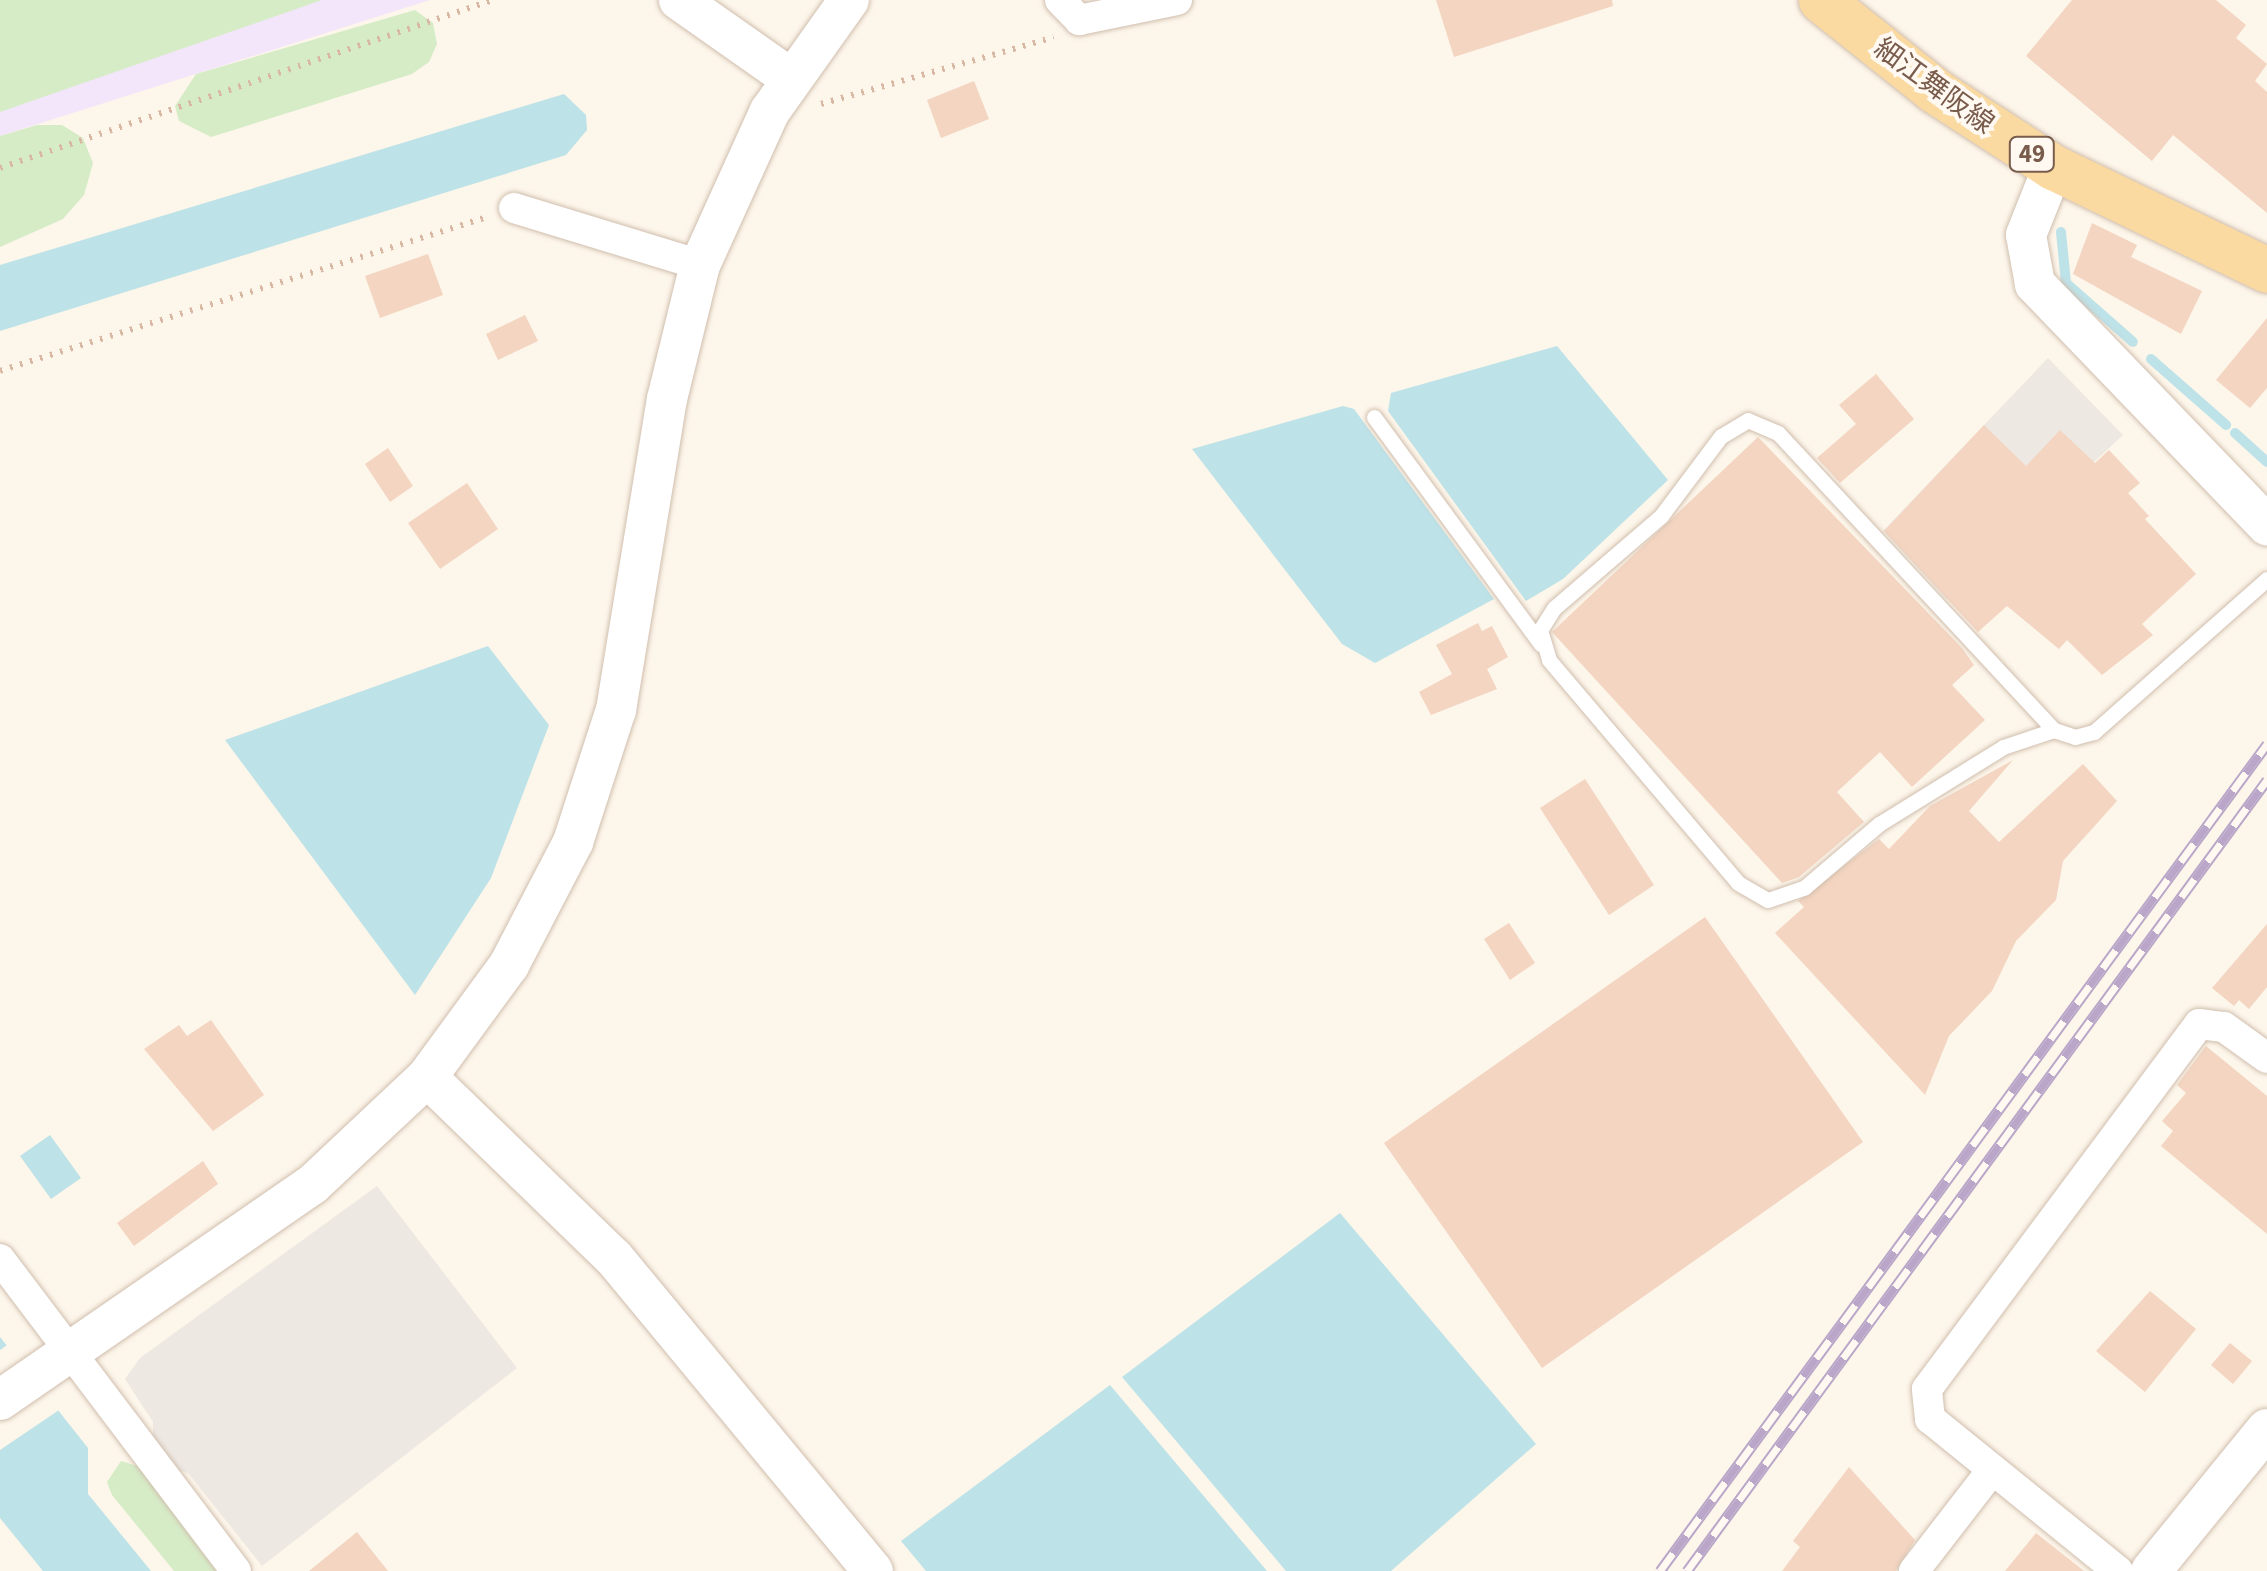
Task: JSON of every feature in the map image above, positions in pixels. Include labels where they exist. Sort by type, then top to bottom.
[{"type":"main road","name":"細江舞阪線","points":[[1821,0],[1934,90],[2053,167],[2267,270]]},
{"type":"street","points":[[679,0],[802,92]]},
{"type":"street","points":[[0,1400],[312,1185],[426,1077],[480,1008],[544,905],[598,777],[616,710],[667,398],[700,265],[743,161],[802,92],[850,0]]},
{"type":"street","points":[[1069,10],[1177,0]]},
{"type":"street","points":[[2053,167],[2026,235],[2035,284],[2267,525]]},
{"type":"street","points":[[514,208],[700,265]]},
{"type":"street","points":[[2118,1571],[1930,1418],[1925,1397],[1933,1377],[2199,1024],[2224,1027],[2267,1058]]},
{"type":"street","points":[[426,1077],[614,1258],[873,1571]]},
{"type":"street","points":[[0,1259],[73,1351],[135,1444],[236,1571]]},
{"type":"street","points":[[2151,1571],[2267,1429]]},
{"type":"street","points":[[1914,1571],[1992,1470]]},
{"type":"lane","points":[[1374,417],[1541,644],[1738,884],[1768,900],[1804,887],[1879,824],[1958,771],[2028,735],[2054,730]]},
{"type":"lane","points":[[1541,644],[1544,618],[1661,516],[1721,436],[1748,420],[1778,433],[2054,730],[2075,737],[2111,721],[2267,579]]},
{"type":"path","points":[[0,168],[492,0]]},
{"type":"path","points":[[802,92],[1068,32],[1069,10]]},
{"type":"path","points":[[0,370],[514,208]]},
{"type":"shaded area","points":[[0,0],[430,0],[0,136]]},
{"type":"shaded area","points":[[2048,358],[2123,435],[1947,600],[1883,531]]},
{"type":"shaded area","points":[[377,1186],[517,1368],[262,1566],[188,1473],[172,1469],[153,1445],[153,1422],[125,1379],[140,1358]]},
{"type":"green space","points":[[0,0],[322,0],[0,112]]},
{"type":"green space","points":[[415,10],[433,23],[437,44],[429,62],[412,74],[211,137],[179,121],[175,106],[196,74]]},
{"type":"green space","points":[[37,125],[62,125],[83,138],[93,163],[84,195],[63,219],[0,247],[0,136]]},
{"type":"green space","points":[[121,1461],[144,1468],[226,1571],[174,1571],[112,1495],[107,1482]]},
{"type":"water","points":[[564,94],[586,115],[587,130],[566,155],[0,331],[0,265]]},
{"type":"water","points":[[1557,346],[1668,480],[1563,579],[1526,601],[1388,411],[1391,393]]},
{"type":"water","points":[[1343,406],[1354,409],[1494,599],[1375,663],[1342,644],[1192,449]]},
{"type":"water","points":[[488,646],[549,725],[491,878],[415,995],[225,740]]},
{"type":"water","points":[[50,1135],[81,1178],[51,1199],[20,1156]]},
{"type":"water","points":[[1340,1213],[1536,1444],[1391,1571],[1286,1571],[1122,1377]]},
{"type":"water","points":[[0,1337],[88,1448],[88,1494],[151,1571],[43,1571],[0,1518]]},
{"type":"water","points":[[1110,1385],[1267,1571],[926,1571],[901,1541]]},
{"type":"pier","points":[[10,1343],[62,1408],[0,1450],[0,1350]]},
{"type":"building","points":[[1436,0],[1612,0],[1613,6],[1454,57]]},
{"type":"building","points":[[2072,0],[2216,0],[2246,25],[2236,38],[2267,64],[2255,81],[2267,92],[2267,213],[2173,135],[2152,161],[2026,56]]},
{"type":"building","points":[[974,81],[989,119],[941,138],[927,100]]},
{"type":"building","points":[[2092,223],[2137,245],[2131,257],[2202,291],[2181,334],[2073,274]]},
{"type":"building","points":[[428,254],[443,295],[380,318],[365,276]]},
{"type":"building","points":[[525,315],[538,341],[498,360],[486,334]]},
{"type":"building","points":[[2267,318],[2267,388],[2250,408],[2216,380]]},
{"type":"building","points":[[1876,374],[1914,419],[1840,483],[1817,458],[1856,424],[1839,405]]},
{"type":"building","points":[[1984,425],[2026,466],[2060,430],[2095,463],[2109,450],[2140,483],[2128,493],[2149,516],[2145,519],[2196,574],[2142,624],[2153,635],[2102,675],[2067,640],[2059,649],[2007,606],[1978,632],[1884,531]]},
{"type":"building","points":[[1758,437],[1962,648],[1974,665],[1952,685],[1985,720],[1912,787],[1880,752],[1837,792],[1864,822],[1799,877],[1782,883],[1552,632]]},
{"type":"building","points":[[388,448],[413,486],[390,502],[365,464]]},
{"type":"building","points":[[467,483],[498,529],[440,569],[408,523]]},
{"type":"building","points":[[1478,623],[1482,631],[1492,626],[1508,657],[1487,669],[1497,689],[1431,715],[1419,692],[1452,674],[1436,645]]},
{"type":"building","points":[[2013,760],[1969,811],[1999,842],[2083,764],[2117,801],[2063,861],[2056,900],[2016,941],[1992,991],[1949,1036],[1925,1095],[1775,933],[1804,907],[1798,901],[1879,839],[1889,849],[1930,806]]},
{"type":"building","points":[[1585,779],[1654,885],[1609,915],[1540,808]]},
{"type":"building","points":[[1705,917],[1863,1142],[1542,1368],[1384,1143]]},
{"type":"building","points":[[1509,923],[1535,963],[1510,980],[1484,939]]},
{"type":"building","points":[[2267,924],[2267,987],[2249,1009],[2239,1000],[2234,1006],[2212,988]]},
{"type":"building","points":[[211,1020],[264,1095],[213,1131],[144,1049],[179,1025],[187,1036]]},
{"type":"building","points":[[2206,1046],[2267,1096],[2267,1234],[2161,1146],[2173,1131],[2162,1121],[2186,1093],[2177,1085]]},
{"type":"building","points":[[203,1161],[218,1184],[134,1246],[117,1223]]},
{"type":"building","points":[[2150,1291],[2196,1329],[2145,1392],[2096,1351]]},
{"type":"building","points":[[2230,1343],[2252,1361],[2233,1384],[2211,1365]]},
{"type":"building","points":[[1849,1467],[1915,1540],[1896,1571],[1782,1571],[1800,1547],[1793,1541]]},
{"type":"building","points":[[357,1532],[388,1571],[309,1571]]},
{"type":"building","points":[[2036,1533],[2084,1571],[2005,1571]]},
{"type":"waterway","points":[[2061,232],[2066,283],[2133,342]]},
{"type":"waterway","points":[[2151,359],[2226,425]]},
{"type":"waterway","points":[[2235,433],[2267,462]]},
{"type":"railway","points":[[1660,1571],[2267,744]]},
{"type":"railway","points":[[1687,1571],[2267,780]]}]
